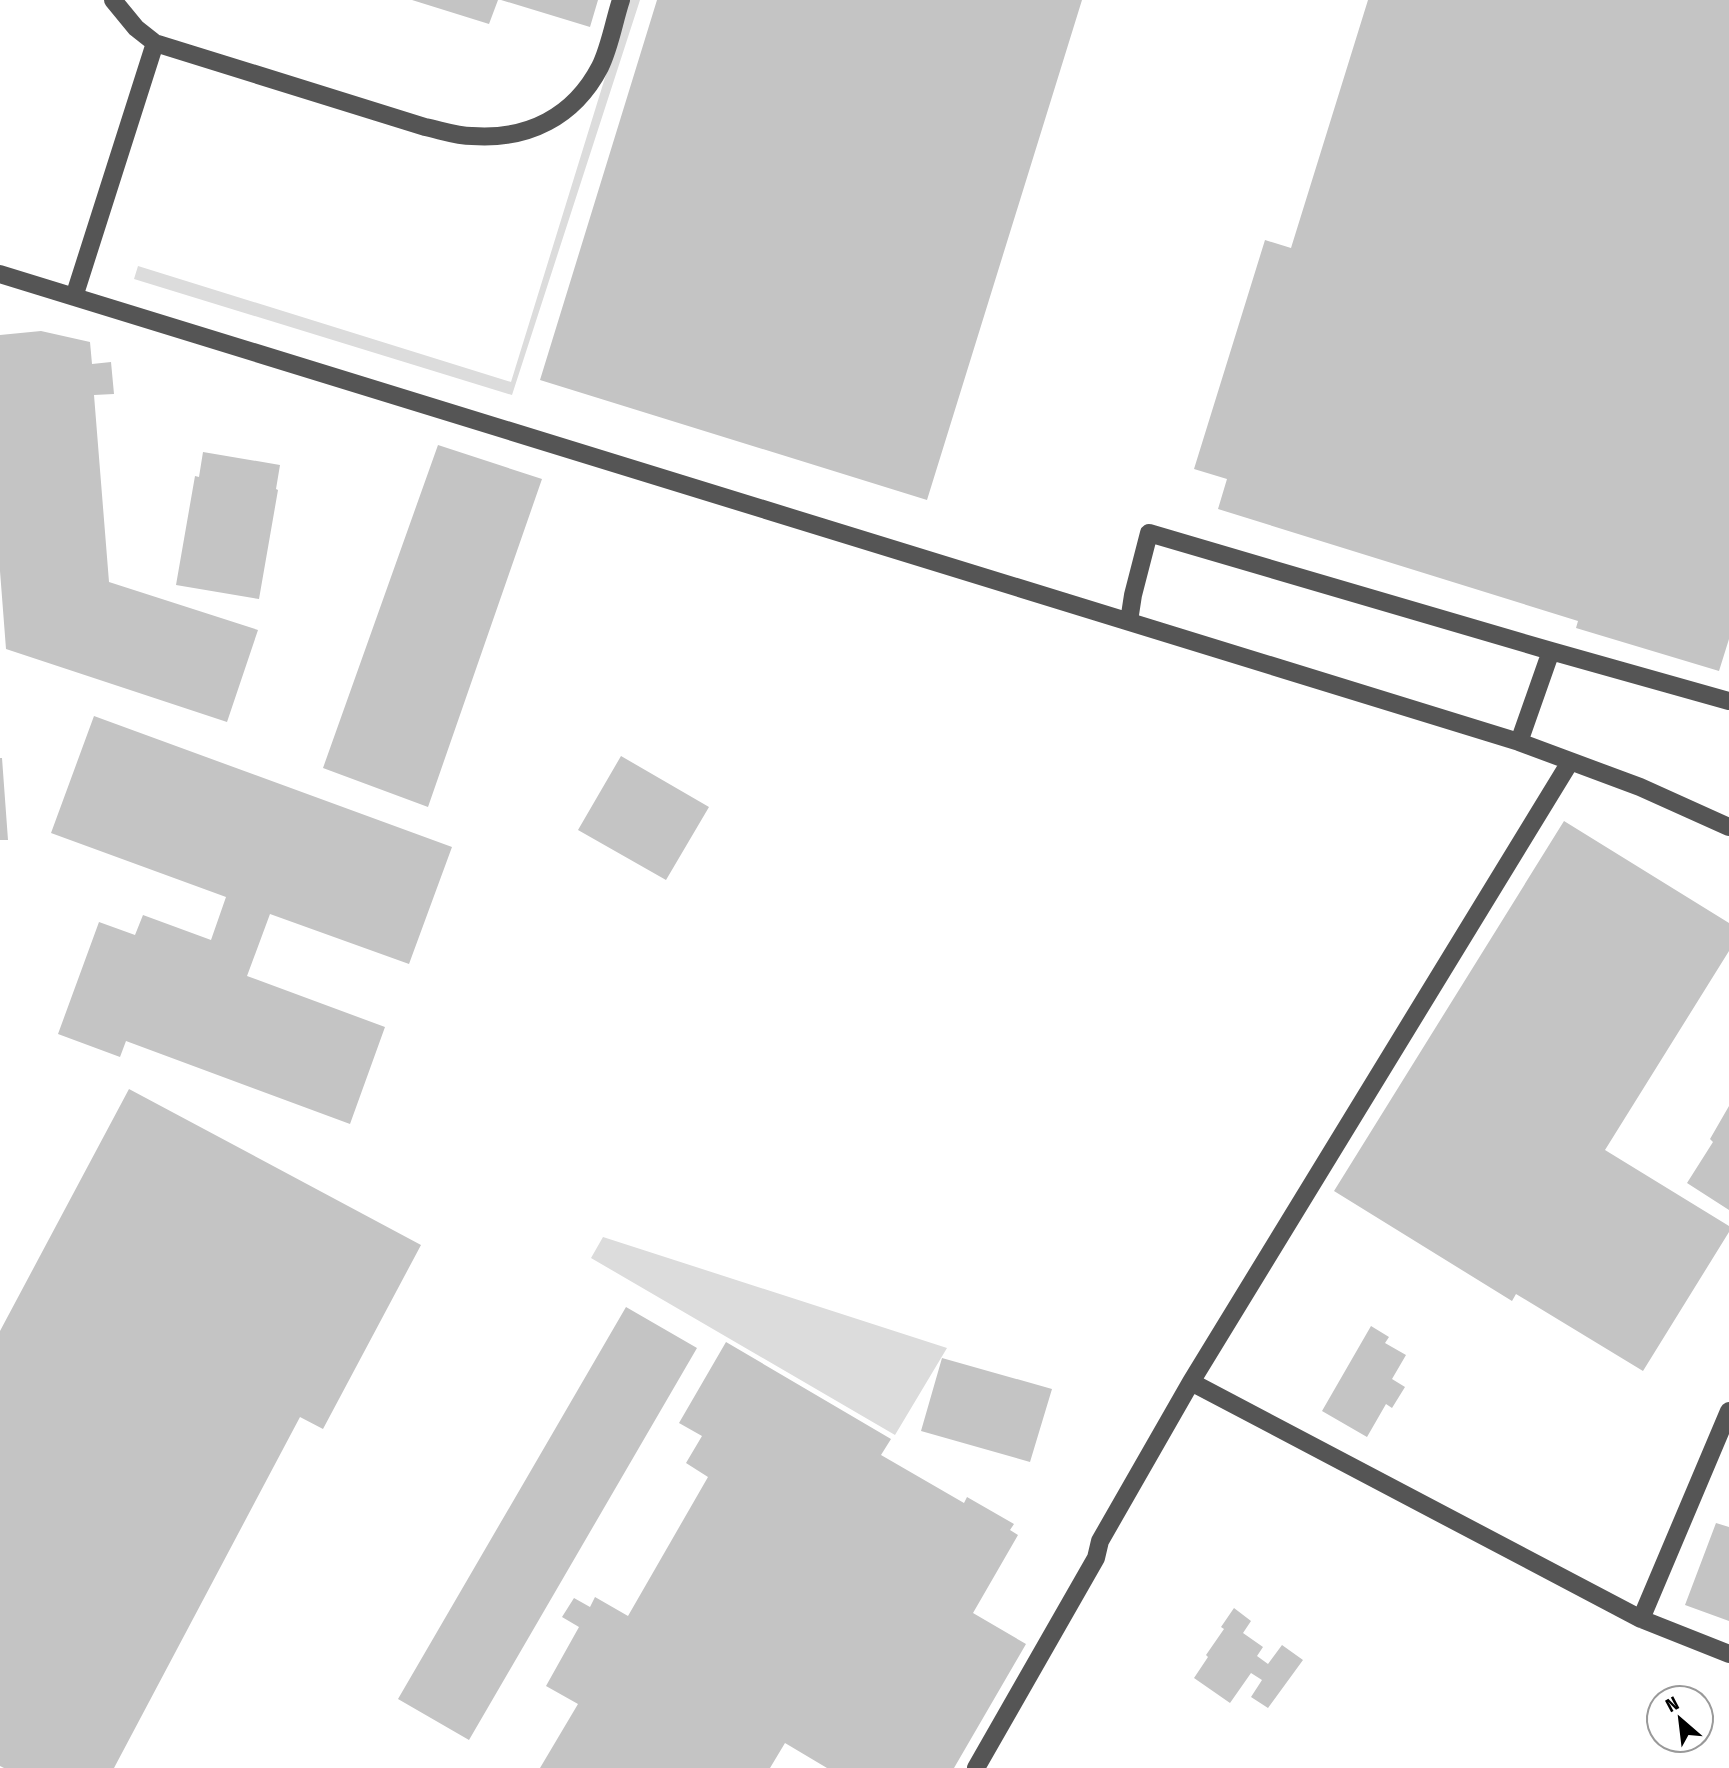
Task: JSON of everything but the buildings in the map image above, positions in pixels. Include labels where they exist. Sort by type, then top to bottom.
[{"type":"street","points":[[113,0],[136,28],[155,43],[425,127],[470,136],[508,136],[547,123],[574,105],[601,66],[621,0]]},
{"type":"street","points":[[74,297],[155,43]]},
{"type":"street","points":[[0,274],[1519,743],[1640,787],[1729,827]]},
{"type":"street","points":[[1129,621],[1149,533],[1729,701]]},
{"type":"street","points":[[1519,743],[1550,651]]},
{"type":"street","points":[[976,1768],[1096,1558],[1100,1541],[1191,1382],[1570,762]]},
{"type":"street","points":[[1191,1382],[1640,1619],[1729,1654]]},
{"type":"street","points":[[1640,1619],[1729,1411]]},
{"type":"shaded area","points":[[629,0],[640,0],[512,395],[134,279],[138,266],[511,382]]},
{"type":"shaded area","points":[[603,1237],[947,1348],[895,1435],[591,1258]]}]
